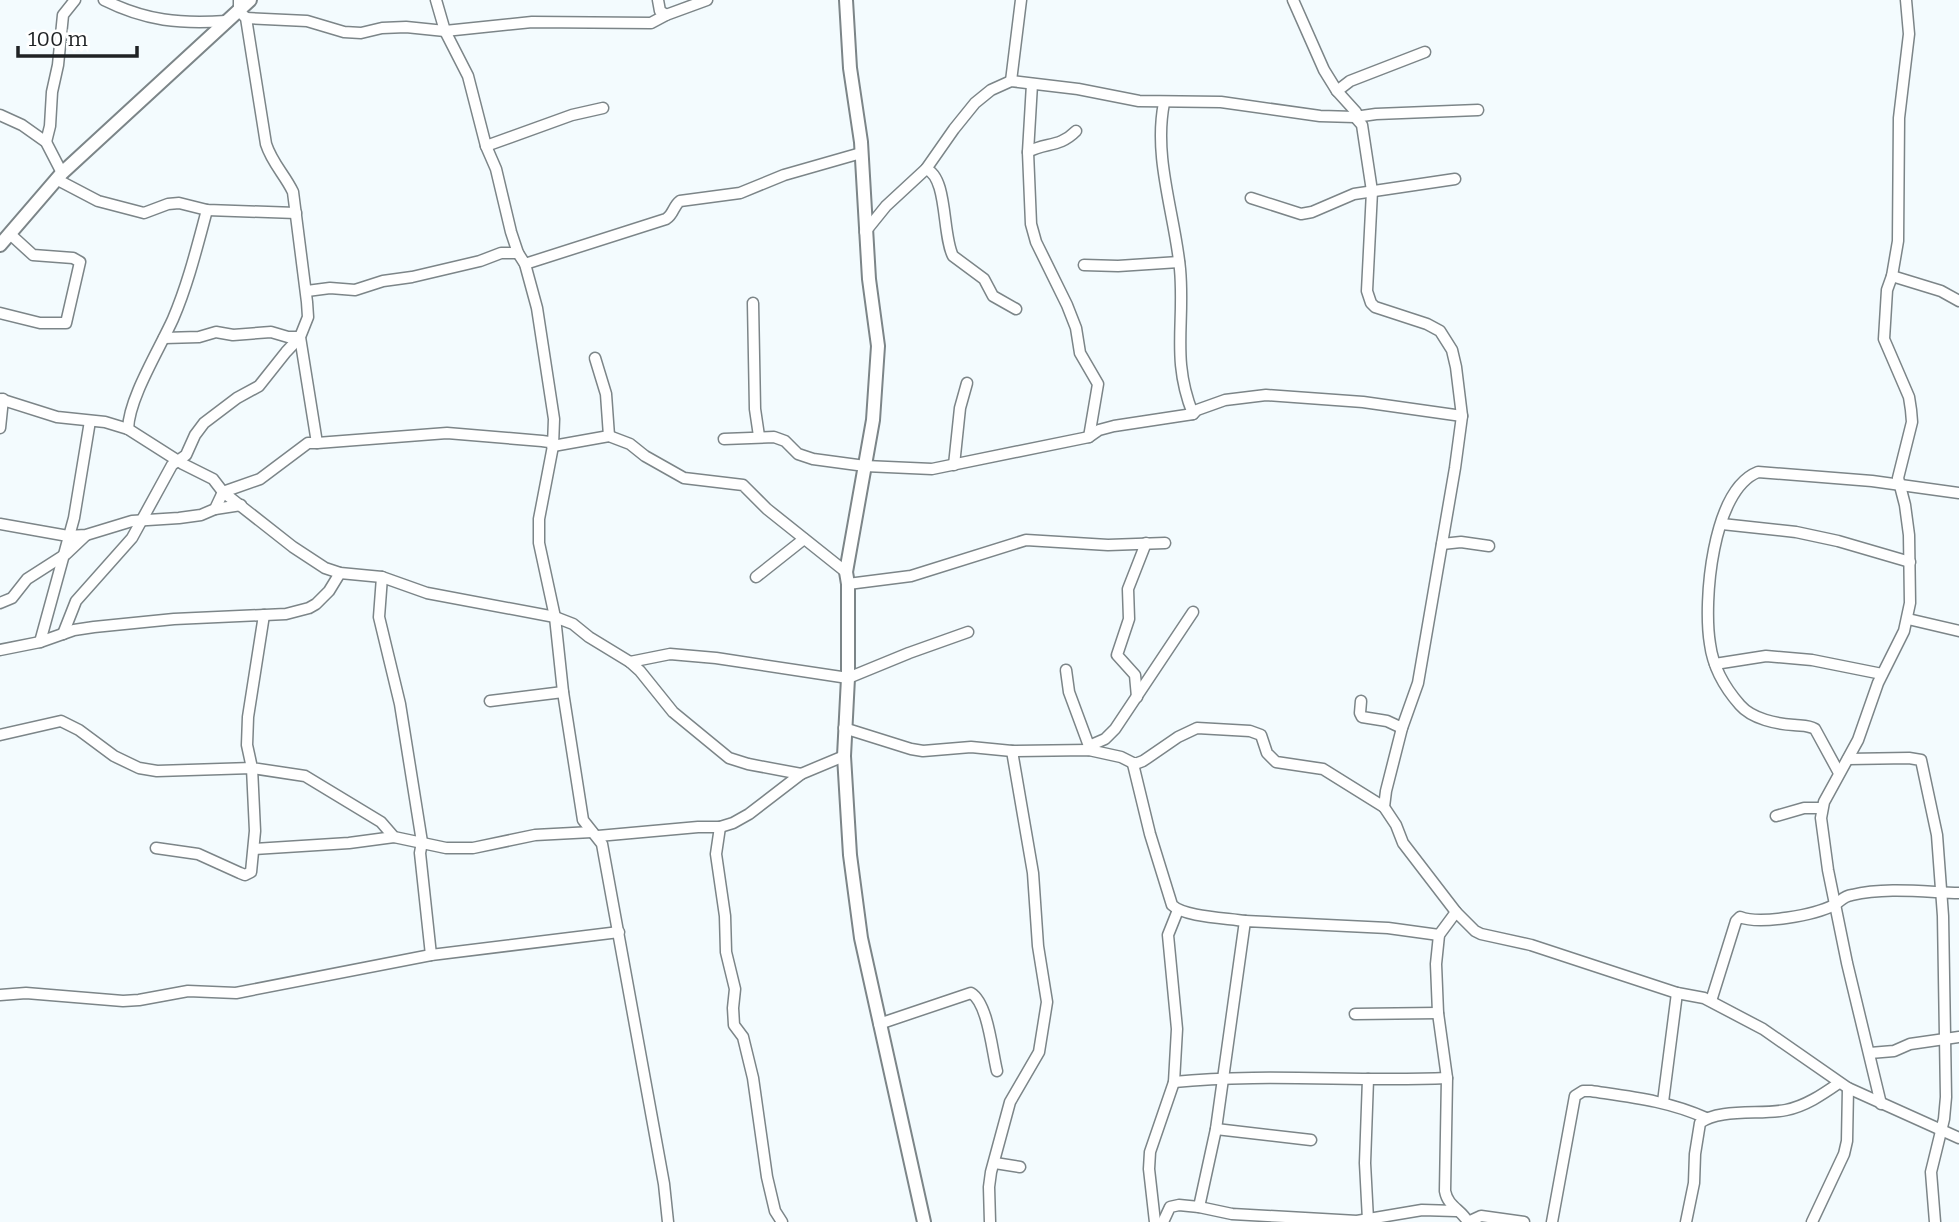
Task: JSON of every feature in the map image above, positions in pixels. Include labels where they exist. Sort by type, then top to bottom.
[{"type":"street","points":[[46,142],[63,17],[75,0]]},
{"type":"street","points":[[104,0],[163,21],[205,24],[226,21]]},
{"type":"street","points":[[0,245],[59,176],[250,0]]},
{"type":"street","points":[[436,0],[445,31],[468,76],[486,146],[496,169],[518,253],[525,264],[537,308],[552,401],[553,446],[539,519],[539,543],[555,617],[563,692],[583,820],[602,844],[664,1184],[668,1222]]},
{"type":"street","points":[[658,0],[660,11],[666,15]]},
{"type":"street","points":[[241,9],[307,21],[344,32],[361,33],[394,27],[445,31],[532,22],[651,23],[708,0]]},
{"type":"street","points":[[846,0],[850,68],[861,153],[865,233],[878,346],[873,420],[847,578],[848,678],[844,756],[850,855],[857,910],[879,1024],[925,1222]]},
{"type":"street","points":[[1011,81],[1021,0]]},
{"type":"street","points":[[1293,0],[1316,53],[1337,91],[1356,112],[1362,125],[1372,191],[1369,298],[1372,305],[1378,309],[1427,324],[1444,336],[1456,367],[1462,416],[1418,683],[1402,727],[1384,807]]},
{"type":"street","points":[[1881,1104],[1847,963],[1824,849],[1822,808],[1858,740],[1882,674],[1898,646],[1908,619],[1910,562],[1907,518],[1899,485],[1899,470],[1912,422],[1909,397],[1884,342],[1886,300],[1898,241],[1899,118],[1909,34],[1906,0]]},
{"type":"street","points":[[63,634],[76,601],[132,538],[172,465],[189,450],[204,423],[237,398],[259,386],[300,337],[308,317],[307,291],[293,192],[271,159],[266,144],[241,9]]},
{"type":"street","points":[[1337,91],[1350,81],[1425,52]]},
{"type":"street","points":[[865,233],[886,206],[926,169],[975,103],[991,90],[1011,81],[1078,89],[1139,101],[1221,102],[1303,115],[1356,117],[1478,110]]},
{"type":"street","points":[[1032,84],[1028,152],[1030,217],[1034,238],[1076,328],[1080,353],[1098,384],[1088,437]]},
{"type":"street","points":[[1164,103],[1161,120],[1163,149],[1179,262],[1180,371],[1193,414]]},
{"type":"street","points":[[486,146],[572,115],[603,108]]},
{"type":"street","points":[[0,114],[46,142],[59,176],[98,201],[144,213],[179,203],[207,210],[296,213]]},
{"type":"street","points":[[1028,152],[1064,142],[1076,131]]},
{"type":"street","points":[[525,264],[666,219],[672,216],[680,201],[740,193],[784,175],[861,153]]},
{"type":"street","points":[[926,169],[935,175],[940,185],[945,225],[953,256],[984,279],[994,297],[1016,309]]},
{"type":"street","points":[[1251,198],[1301,214],[1354,194],[1455,178]]},
{"type":"street","points":[[128,429],[132,406],[189,276],[207,210]]},
{"type":"street","points":[[0,313],[40,323],[66,323],[80,262],[67,257],[33,255],[10,234]]},
{"type":"street","points":[[307,291],[355,289],[383,281],[412,278],[501,253],[518,253]]},
{"type":"street","points":[[1084,265],[1179,262]]},
{"type":"street","points":[[1892,276],[1927,286],[1959,301]]},
{"type":"street","points":[[753,303],[754,409],[759,436]]},
{"type":"street","points":[[164,338],[198,337],[214,332],[233,335],[271,332],[300,337]]},
{"type":"street","points":[[300,337],[317,443]]},
{"type":"street","points":[[595,358],[606,394],[609,436]]},
{"type":"street","points":[[954,465],[960,408],[967,383]]},
{"type":"street","points":[[724,439],[774,437],[785,440],[795,452],[806,457],[865,466],[932,469],[1088,437],[1099,430],[1114,426],[1193,414],[1225,400],[1266,395],[1363,402],[1462,416]]},
{"type":"street","points":[[0,428],[1,399],[57,417],[105,422],[128,429],[212,479],[223,492],[314,563],[340,573],[382,577],[427,593],[555,617],[573,624],[630,662],[673,712],[729,758],[801,774]]},
{"type":"street","points":[[40,642],[74,518],[90,421]]},
{"type":"street","points":[[215,509],[223,492],[260,479],[308,443],[447,433],[542,441],[553,446]]},
{"type":"street","points":[[553,446],[609,436],[630,444],[645,456],[684,478],[743,485],[847,578],[899,579],[1026,540],[1108,545],[1165,543]]},
{"type":"street","points":[[1839,773],[1815,729],[1782,723],[1746,711],[1724,684],[1710,643],[1708,591],[1711,556],[1722,524],[1737,490],[1756,472],[1872,481],[1959,494]]},
{"type":"street","points":[[0,524],[68,536],[86,535],[124,523],[201,515],[215,509],[241,505]]},
{"type":"street","points":[[1722,524],[1796,532],[1910,562]]},
{"type":"street","points":[[0,603],[12,598],[33,573],[63,556],[86,535]]},
{"type":"street","points":[[756,576],[804,540]]},
{"type":"street","points":[[1442,544],[1461,542],[1489,546]]},
{"type":"street","points":[[1137,698],[1135,675],[1117,655],[1129,618],[1128,589],[1146,543]]},
{"type":"street","points":[[0,650],[94,627],[174,619],[286,614],[309,608],[323,598],[340,573]]},
{"type":"street","points":[[382,577],[379,617],[400,704],[422,842],[420,853],[431,955]]},
{"type":"street","points":[[1089,748],[1105,739],[1115,729],[1193,612]]},
{"type":"street","points":[[156,848],[198,854],[245,875],[251,872],[254,849],[252,768],[247,745],[248,717],[264,615]]},
{"type":"street","points":[[1908,619],[1959,631]]},
{"type":"street","points":[[630,662],[670,654],[716,658],[848,678],[968,632]]},
{"type":"street","points":[[1715,664],[1766,656],[1812,660],[1882,674]]},
{"type":"street","points":[[1066,670],[1069,692],[1089,748]]},
{"type":"street","points":[[490,701],[563,692]]},
{"type":"street","points":[[1361,701],[1362,717],[1387,721],[1402,727]]},
{"type":"street","points":[[0,736],[61,721],[79,730],[114,756],[139,768],[156,771],[252,768],[295,774],[315,780],[381,822],[394,836]]},
{"type":"street","points":[[1133,764],[1143,761],[1197,727],[1261,735],[1267,753],[1274,761],[1323,769],[1384,807],[1396,825],[1403,843],[1456,912],[1475,931],[1531,945],[1677,993],[1711,1001],[1763,1029],[1844,1085],[1959,1138]]},
{"type":"street","points":[[844,728],[923,751],[971,747],[1012,751],[1089,748],[1124,758],[1133,764],[1150,834],[1170,899],[1178,910],[1245,921],[1388,928],[1439,935]]},
{"type":"street","points":[[990,1222],[989,1184],[1010,1102],[1039,1052],[1047,1002],[1038,946],[1033,873],[1012,751]]},
{"type":"street","points":[[254,849],[349,843],[394,836],[457,849],[502,844],[535,835],[720,827],[749,814],[801,774],[844,756]]},
{"type":"street","points":[[1848,759],[1921,760],[1937,835],[1942,892],[1946,1097],[1931,1172],[1935,1222]]},
{"type":"street","points":[[1776,816],[1804,808],[1822,808]]},
{"type":"street","points":[[720,827],[716,854],[726,952],[735,989],[734,1025],[743,1037],[753,1078],[767,1177],[775,1211],[782,1222]]},
{"type":"street","points":[[1711,1001],[1736,921],[1740,918],[1757,922],[1773,920],[1836,905],[1843,897],[1869,892],[1959,892]]},
{"type":"street","points":[[1155,1222],[1150,1190],[1150,1152],[1174,1082],[1177,1029],[1168,935],[1178,910]]},
{"type":"street","points":[[1456,912],[1439,935],[1436,964],[1438,1013],[1447,1078],[1444,1183],[1447,1199],[1468,1222],[1481,1216],[1524,1222]]},
{"type":"street","points":[[1199,1207],[1216,1129],[1245,921]]},
{"type":"street","points":[[0,995],[26,993],[123,1001],[188,991],[228,994],[431,955],[619,932]]},
{"type":"street","points":[[879,1024],[968,992],[972,993],[978,998],[982,1009],[997,1071]]},
{"type":"street","points":[[1663,1102],[1677,993]]},
{"type":"street","points":[[1355,1014],[1438,1013]]},
{"type":"street","points":[[1870,1053],[1894,1051],[1910,1044],[1959,1037]]},
{"type":"street","points":[[1174,1082],[1224,1077],[1447,1078]]},
{"type":"street","points":[[1368,1079],[1365,1163],[1368,1220]]},
{"type":"street","points":[[1552,1222],[1576,1096],[1583,1091],[1663,1102],[1684,1107],[1706,1118],[1786,1110],[1844,1085]]},
{"type":"street","points":[[1812,1222],[1844,1154],[1847,1141],[1844,1085]]},
{"type":"street","points":[[1686,1222],[1694,1183],[1698,1129],[1706,1118]]},
{"type":"street","points":[[1216,1129],[1311,1140]]},
{"type":"street","points":[[995,1163],[1020,1167]]},
{"type":"street","points":[[1163,1222],[1171,1206],[1199,1207],[1232,1214],[1342,1221],[1368,1220],[1422,1210],[1456,1211]]}]
